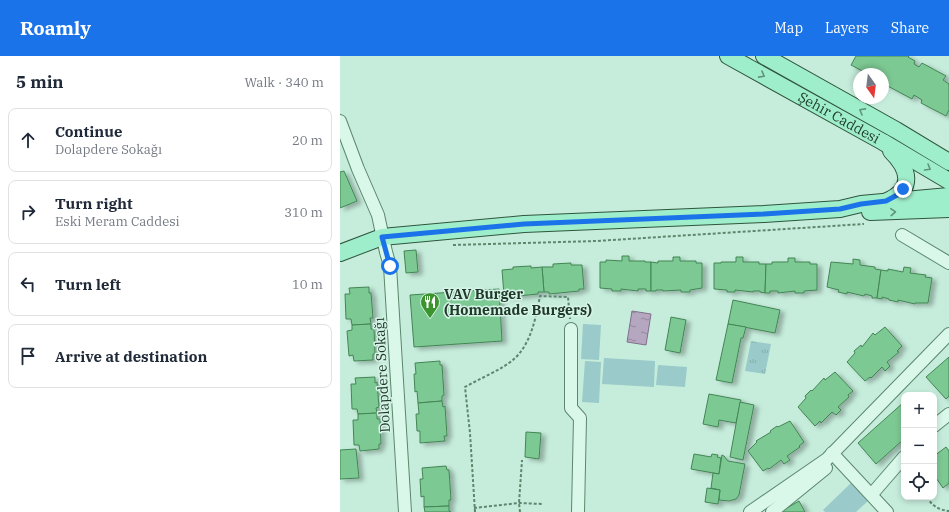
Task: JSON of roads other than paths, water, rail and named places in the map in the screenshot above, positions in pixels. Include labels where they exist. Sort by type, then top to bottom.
[{"type":"main road","name":"Şehir Caddesi","points":[[728,56],[949,180]]},
{"type":"main road","name":"Şehir Caddesi","points":[[764,56],[896,130],[949,162]]},
{"type":"main road","points":[[896,130],[934,143],[949,150]]},
{"type":"main road","points":[[883,142],[901,161],[906,170],[906,180],[903,189],[899,194],[886,201]]},
{"type":"main road","points":[[840,209],[861,204],[886,201],[949,196]]},
{"type":"main road","points":[[340,253],[382,237],[524,224],[840,209],[877,213],[949,209]]},
{"type":"street","name":"Dolapdere Sokağı","points":[[340,121],[358,169],[378,215],[390,266],[405,512]]},
{"type":"street","points":[[902,235],[949,263]]},
{"type":"street","points":[[571,329],[571,408],[580,418],[578,512]]},
{"type":"street","points":[[772,512],[835,456],[949,334]]},
{"type":"street","points":[[937,424],[949,414]]},
{"type":"street","points":[[835,456],[872,494],[887,512]]},
{"type":"street","points":[[750,512],[827,458],[835,456]]},
{"type":"street","points":[[872,494],[901,460]]},
{"type":"water","points":[[632,311],[651,314],[646,345],[627,342]]},
{"type":"place","name":"VAV Burger (Homemade Burgers)","points":[[430,319]]}]
